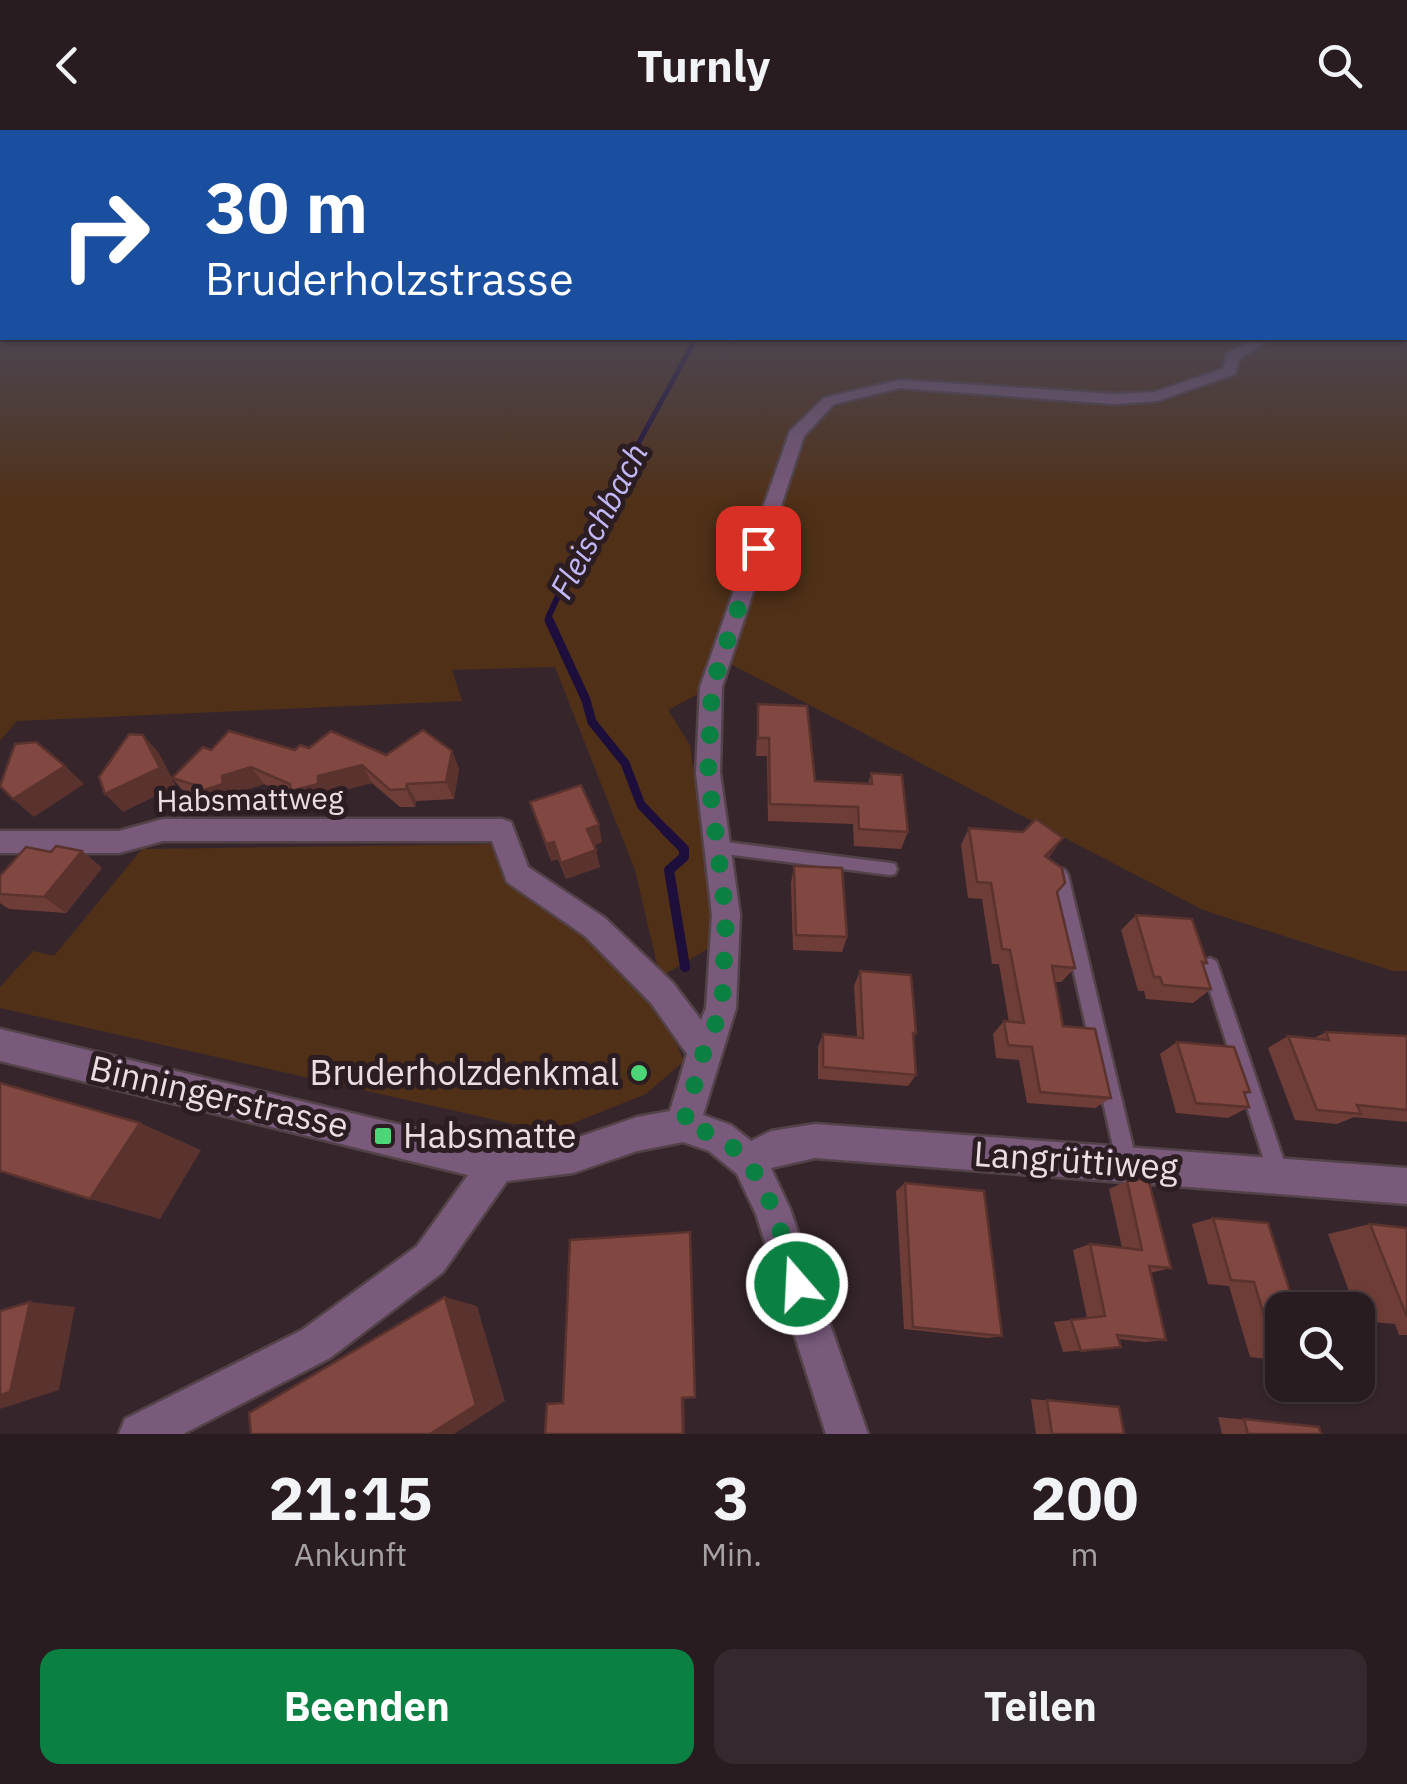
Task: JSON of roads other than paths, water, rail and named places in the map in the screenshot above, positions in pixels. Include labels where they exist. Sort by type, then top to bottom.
[{"type":"street","points":[[683,1125],[704,1051],[722,1008],[726,915],[708,773],[712,687],[796,434],[829,401],[866,389],[900,384],[934,384],[1045,397],[1157,396],[1201,381]]},
{"type":"street","name":"Habsmattweg","points":[[0,842],[119,842],[163,830],[502,830],[518,874],[596,927],[662,993],[704,1051]]},
{"type":"street","name":"Binningerstrasse","points":[[0,1045],[497,1165]]},
{"type":"street","points":[[140,1434],[316,1344],[430,1259],[497,1165],[573,1156],[637,1134],[683,1125],[719,1137],[750,1162],[772,1208],[848,1434]]},
{"type":"street","name":"Langrüttiweg","points":[[750,1162],[772,1148],[815,1141],[1407,1186]]},
{"type":"lane","points":[[718,848],[890,868]]},
{"type":"lane","points":[[1060,875],[1127,1164]]},
{"type":"lane","points":[[1210,966],[1279,1176]]},
{"type":"waterway","name":"Fleischbach","points":[[632,455],[673,381]]},
{"type":"waterway","name":"Fleischbach","points":[[549,620],[578,552],[633,452]]},
{"type":"waterway","name":"Fleischbach","points":[[549,620],[586,700],[592,722],[625,763],[641,805],[669,834]]},
{"type":"waterway","name":"Fleischbach","points":[[666,831],[669,834]]},
{"type":"waterway","name":"Fleischbach","points":[[669,834],[684,849],[684,857],[669,870],[685,967]]},
{"type":"place","name":"Bruderholzdenkmal","points":[[639,1073]]},
{"type":"place","name":"Habsmatte","points":[[383,1136]]}]
